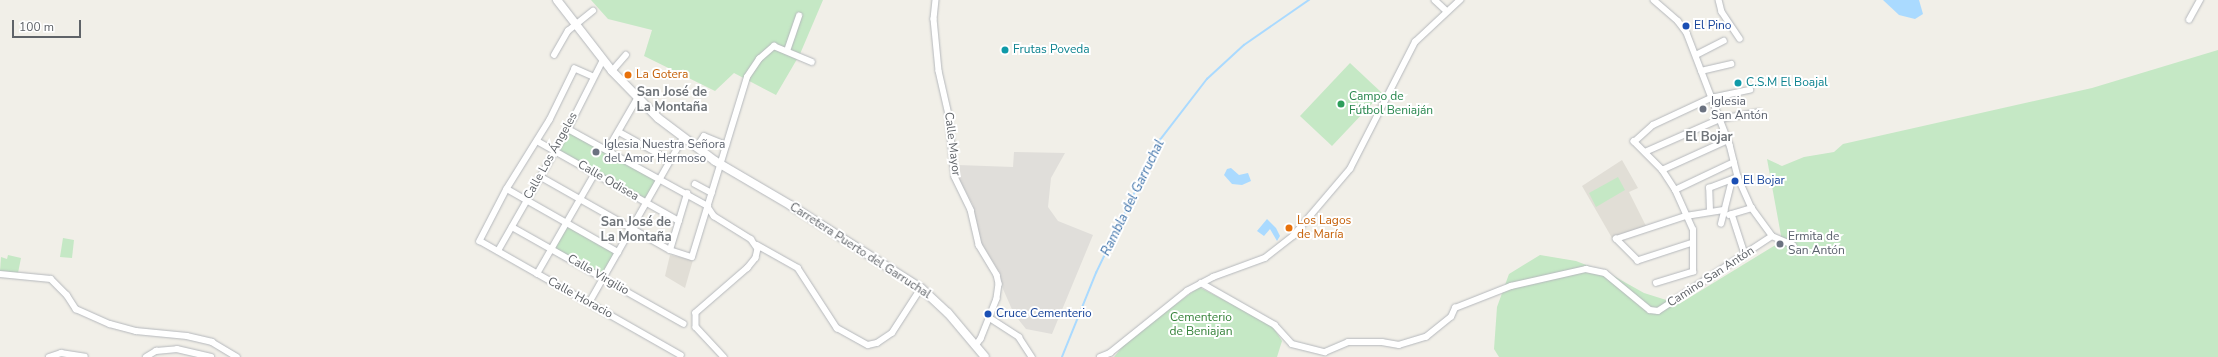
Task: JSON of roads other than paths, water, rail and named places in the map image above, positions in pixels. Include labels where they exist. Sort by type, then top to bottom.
[{"type":"main road","name":"Carretera Puerto del Garruchal","points":[[557,0],[574,25],[637,99],[683,138],[720,164],[790,205],[921,288],[944,308],[985,357]]},
{"type":"street","name":"Calle Mayor","points":[[936,0],[934,19],[939,71],[949,115],[956,177],[971,210],[979,245],[999,280],[999,291],[990,318],[976,346]]},
{"type":"street","points":[[1435,0],[1447,11]]},
{"type":"street","points":[[1100,357],[1110,352],[1187,290],[1265,258],[1293,236],[1350,169],[1414,42],[1460,0]]},
{"type":"street","points":[[1654,0],[1684,28],[1728,140],[1734,162],[1735,179],[1721,224]]},
{"type":"street","points":[[1719,0],[1722,12],[1740,39]]},
{"type":"street","points":[[2189,20],[2200,0]]},
{"type":"street","points":[[554,55],[566,33],[593,11]]},
{"type":"street","points":[[787,51],[799,16]]},
{"type":"street","points":[[1696,56],[1724,41]]},
{"type":"street","points":[[541,177],[670,250],[692,257],[726,145],[751,71],[768,48],[774,46],[812,62]]},
{"type":"street","points":[[612,71],[626,55]]},
{"type":"street","name":"Calle Los Ángeles","points":[[498,251],[568,129],[593,77],[603,60]]},
{"type":"street","points":[[1701,71],[1731,64]]},
{"type":"street","points":[[593,77],[575,69],[550,120],[507,189],[618,252]]},
{"type":"street","points":[[1656,283],[1692,272],[1693,230],[1675,190],[1662,170],[1634,142],[1653,125],[1711,98],[1750,90]]},
{"type":"street","points":[[608,149],[637,99]]},
{"type":"street","points":[[1645,152],[1720,119],[1758,112]]},
{"type":"street","points":[[568,129],[608,149],[708,206],[714,216],[757,245],[798,268],[837,328],[868,345],[877,343],[892,333],[921,288]]},
{"type":"street","points":[[619,132],[670,160]]},
{"type":"street","points":[[696,148],[704,136],[726,145]]},
{"type":"street","points":[[589,303],[683,138]]},
{"type":"street","points":[[1662,170],[1728,140]]},
{"type":"street","name":"Calle Odisea","points":[[537,141],[679,221]]},
{"type":"street","points":[[1675,190],[1734,162]]},
{"type":"street","points":[[538,274],[594,173]]},
{"type":"street","points":[[1735,179],[1752,208],[1772,236],[1793,244]]},
{"type":"street","points":[[1710,211],[1709,188],[1725,180],[1735,179]]},
{"type":"street","points":[[695,184],[712,193]]},
{"type":"street","name":"Calle Horacio","points":[[507,189],[480,241],[682,355]]},
{"type":"street","points":[[670,250],[687,194]]},
{"type":"street","points":[[1724,217],[1752,208]]},
{"type":"street","points":[[1693,243],[1638,261],[1616,239],[1686,216],[1710,211],[1725,210]]},
{"type":"street","points":[[1732,214],[1746,254]]},
{"type":"street","name":"Calle Virgilio","points":[[512,227],[684,324]]},
{"type":"street","name":"Camino San Antón","points":[[1201,283],[1275,325],[1292,344],[1325,352],[1348,342],[1382,342],[1399,345],[1426,338],[1451,317],[1455,308],[1511,286],[1586,269],[1605,273],[1650,310],[1658,311],[1772,236]]},
{"type":"street","points":[[724,357],[696,327],[696,313],[748,268],[757,255],[757,245]]},
{"type":"street","points":[[0,274],[51,279],[67,295],[76,309],[110,324],[136,331],[187,336],[212,342],[236,357]]},
{"type":"street","points":[[990,318],[1019,337],[1032,357]]},
{"type":"street","points":[[146,357],[156,351],[177,349],[211,357]]},
{"type":"street","points":[[49,357],[62,353],[85,357]]},
{"type":"water","points":[[1883,0],[1919,0],[1923,14],[1915,19],[1899,15]]},
{"type":"water","points":[[1231,168],[1239,175],[1248,173],[1251,181],[1242,185],[1232,184],[1224,175],[1227,169]]},
{"type":"water","points":[[1267,219],[1276,228],[1280,236],[1277,241],[1270,229],[1264,236],[1257,231]]},
{"type":"waterway","name":"Rambla del Garruchal","points":[[1062,357],[1096,273],[1160,140],[1207,79],[1244,45],[1309,0]]},
{"type":"place","name":"El Pino","points":[[1686,26]]},
{"type":"place","name":"Frutas Poveda","points":[[1005,50]]},
{"type":"place","name":"La Gotera","points":[[628,75]]},
{"type":"place","name":"C.S.M El Boajal","points":[[1738,83]]},
{"type":"place","name":"Campo de Fútbol Beniaján","points":[[1341,104]]},
{"type":"place","name":"Iglesia San Antón","points":[[1703,109]]},
{"type":"place","name":"Iglesia Nuestra Señora del Amor Hermoso","points":[[596,152]]},
{"type":"place","name":"El Bojar","points":[[1735,181]]},
{"type":"place","name":"Los Lagos de María","points":[[1289,228]]},
{"type":"place","name":"Ermita de San Antón","points":[[1780,244]]},
{"type":"place","name":"Cruce Cementerio","points":[[988,314]]},
{"type":"district","name":"San José de La Montaña","points":[[672,100]]},
{"type":"district","name":"El Bojar","points":[[1709,137]]},
{"type":"district","name":"San José de La Montaña","points":[[636,230]]},
{"type":"park label","name":"Cementerio de Beniajan","points":[[1201,325]]}]
